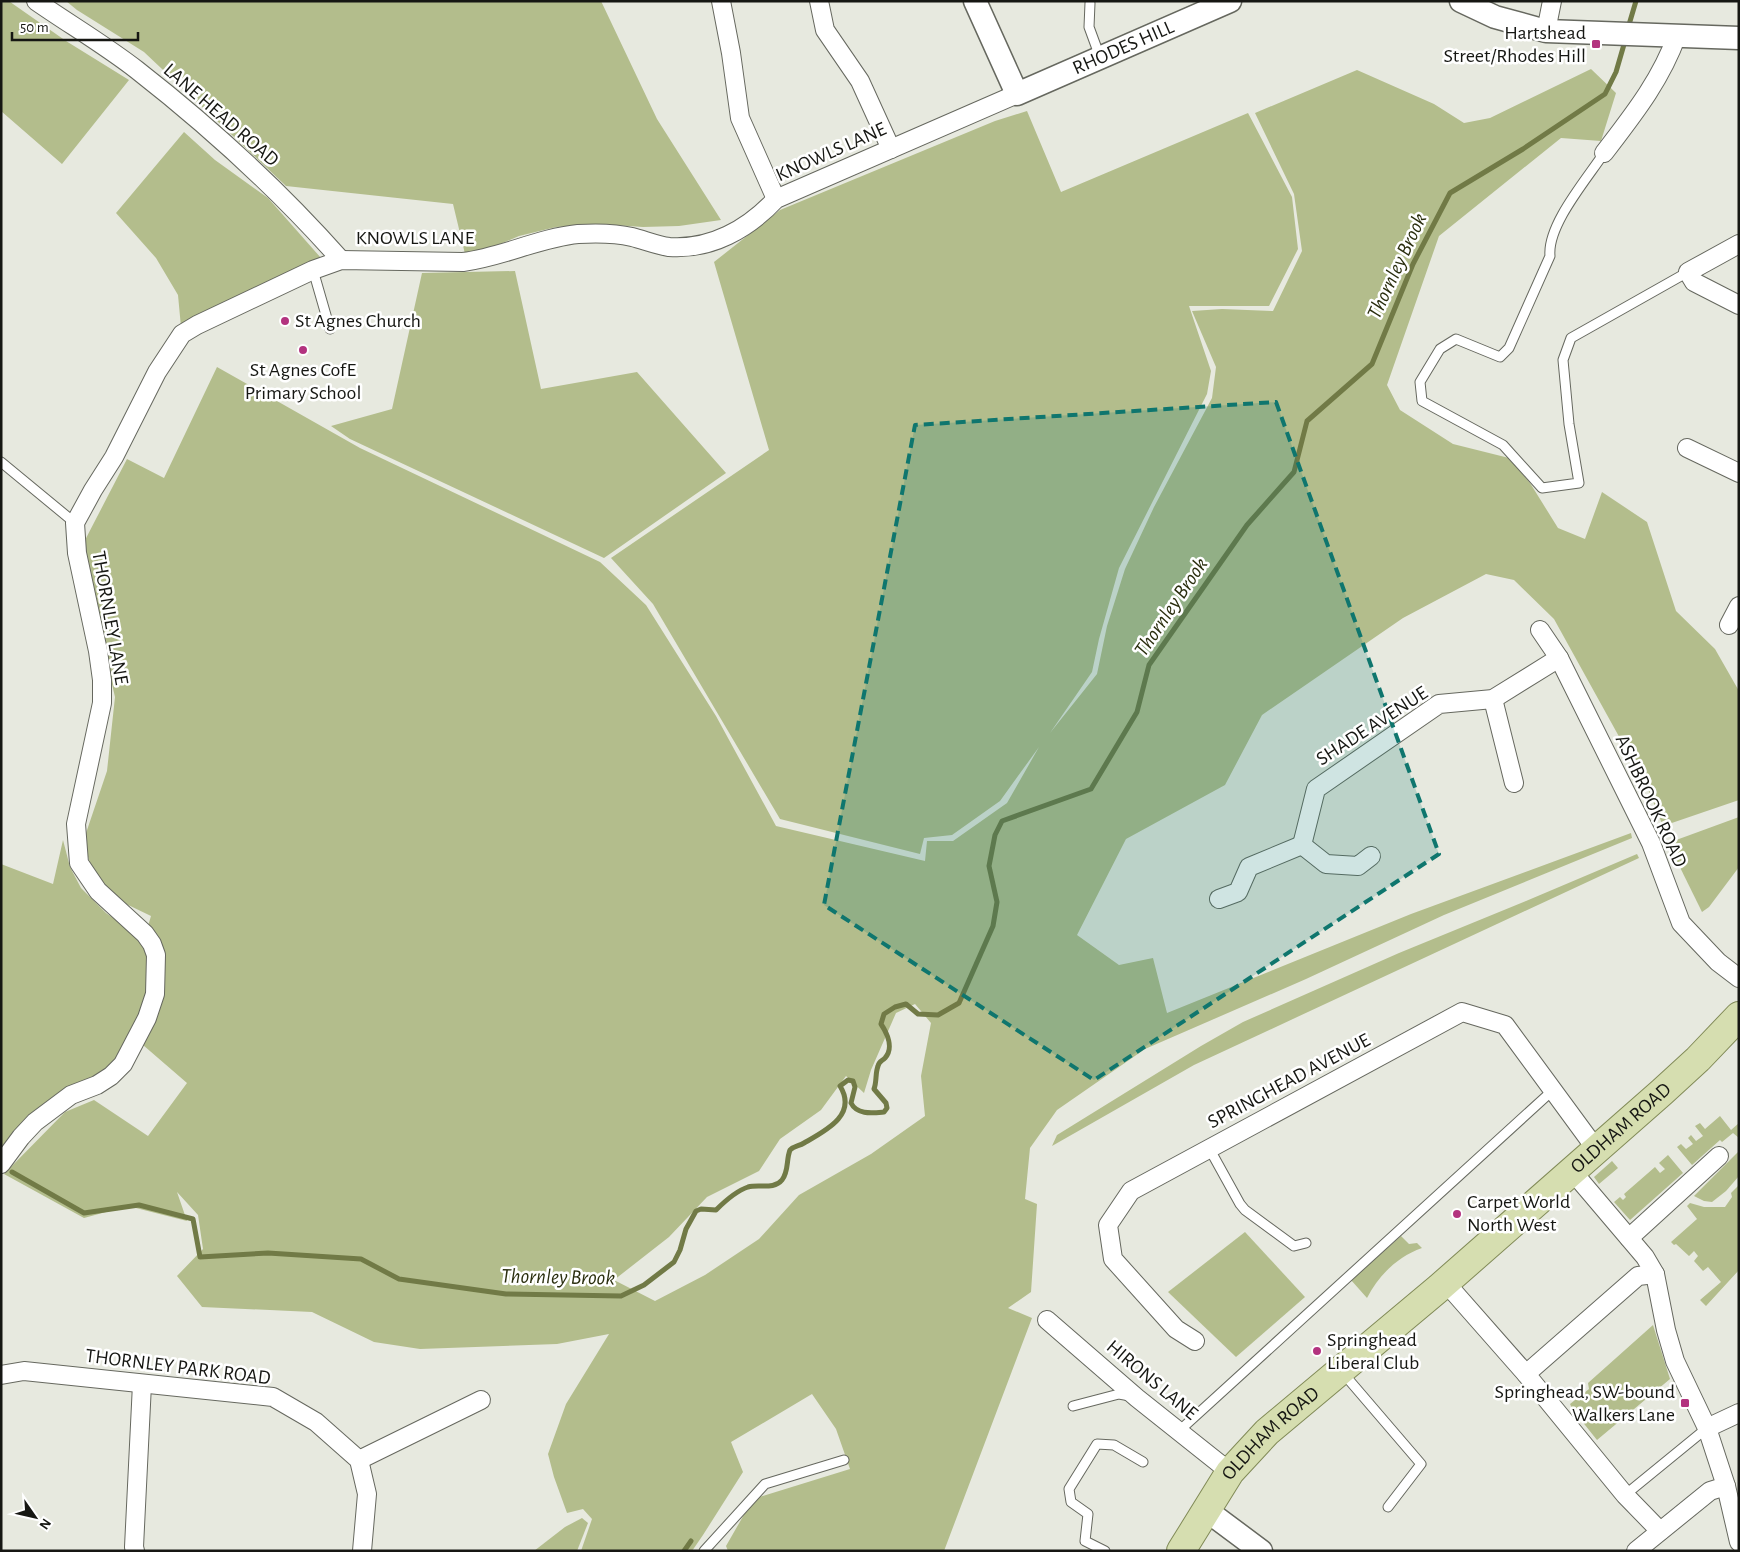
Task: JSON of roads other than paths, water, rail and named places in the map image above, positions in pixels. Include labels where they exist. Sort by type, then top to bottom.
[{"type":"main road","name":"OLDHAM ROAD","points":[[1181,1551],[1230,1472],[1267,1432],[1445,1282],[1684,1073],[1739,1016]]},
{"type":"street","name":"LANE HEAD ROAD","points":[[36,1],[136,70],[230,147],[279,194],[341,260]]},
{"type":"street","points":[[721,1],[740,118],[776,199]]},
{"type":"street","points":[[819,1],[825,30],[860,81],[890,149]]},
{"type":"street","points":[[975,1],[1017,94]]},
{"type":"street","name":"RHODES HILL","points":[[1017,94],[1230,1]]},
{"type":"street","points":[[1461,1],[1495,17],[1546,31],[1739,38]]},
{"type":"street","points":[[1546,31],[1552,1]]},
{"type":"street","points":[[1604,153],[1646,97],[1668,58],[1666,34]]},
{"type":"street","name":"KNOWLS LANE","points":[[341,260],[463,262],[483,259],[549,239],[580,234],[610,234],[668,246],[704,245],[734,233],[759,217],[776,199],[1017,94]]},
{"type":"street","points":[[1737,248],[1688,272],[1694,282],[1739,305]]},
{"type":"street","points":[[75,523],[114,456],[157,372],[182,334],[197,325],[313,270],[341,260]]},
{"type":"street","points":[[1687,448],[1739,473]]},
{"type":"street","name":"THORNLEY LANE","points":[[1,1164],[35,1122],[71,1095],[97,1085],[111,1076],[123,1064],[147,1018],[155,994],[156,955],[152,944],[144,934],[98,891],[79,863],[76,824],[102,703],[102,680],[77,553],[75,523]]},
{"type":"street","points":[[1728,625],[1739,606]]},
{"type":"street","name":"ASHBROOK ROAD","points":[[1540,630],[1559,658],[1651,843],[1681,923],[1718,962],[1739,978]]},
{"type":"street","name":"SHADE AVENUE","points":[[1302,845],[1316,789],[1439,704],[1493,699],[1559,658]]},
{"type":"street","points":[[1493,699],[1514,783]]},
{"type":"street","points":[[1219,899],[1238,892],[1249,867],[1302,845],[1326,864],[1358,866],[1370,856]]},
{"type":"street","name":"SPRINGHEAD AVENUE","points":[[1196,1342],[1176,1328],[1113,1259],[1108,1225],[1131,1191],[1462,1012],[1505,1025],[1596,1149]]},
{"type":"street","points":[[1629,1238],[1719,1156]]},
{"type":"street","points":[[1572,1171],[1645,1256],[1655,1274],[1666,1330],[1675,1361],[1707,1428],[1736,1513],[1739,1542]]},
{"type":"street","points":[[1526,1374],[1638,1276],[1655,1274]]},
{"type":"street","points":[[1445,1282],[1526,1374],[1625,1495],[1660,1531]]},
{"type":"street","name":"HIRONS LANE","points":[[1047,1320],[1138,1398],[1230,1472]]},
{"type":"street","name":"THORNLEY PARK ROAD","points":[[1,1375],[24,1371],[272,1397],[316,1422],[359,1460]]},
{"type":"street","points":[[136,1551],[134,1547],[142,1384]]},
{"type":"street","points":[[362,1551],[367,1494],[359,1460],[481,1400]]},
{"type":"street","points":[[1707,1428],[1739,1413]]},
{"type":"street","points":[[1636,1551],[1710,1491],[1726,1486]]},
{"type":"street","points":[[1206,1510],[1261,1551]]},
{"type":"lane","points":[[1090,2],[1089,27],[1100,58]]},
{"type":"lane","points":[[1604,153],[1559,219],[1550,248],[1550,256],[1509,348],[1500,357],[1456,340],[1440,349],[1420,382],[1422,401],[1503,445],[1542,488],[1579,484],[1563,360],[1571,338],[1688,272]]},
{"type":"lane","points":[[313,270],[330,329]]},
{"type":"lane","points":[[1,462],[75,523]]},
{"type":"lane","points":[[1179,1431],[1552,1091]]},
{"type":"lane","points":[[1209,1148],[1245,1210],[1294,1246],[1306,1243]]},
{"type":"lane","points":[[1341,1371],[1422,1464],[1388,1506]]},
{"type":"lane","points":[[1073,1406],[1119,1394],[1138,1398]]},
{"type":"lane","points":[[1625,1495],[1707,1428]]},
{"type":"lane","points":[[1105,1551],[1085,1540],[1088,1514],[1071,1502],[1069,1490],[1097,1444],[1114,1445],[1143,1462]]},
{"type":"lane","points":[[704,1551],[765,1484],[844,1460]]},
{"type":"waterway","name":"Thornley Brook","points":[[1628,28],[1636,1]]},
{"type":"waterway","name":"Thornley Brook","points":[[12,1172],[84,1213],[139,1205],[193,1219],[200,1257],[268,1253],[361,1259],[399,1279],[506,1294],[621,1296],[644,1285],[674,1262],[680,1250],[686,1229],[696,1211],[701,1209],[716,1210],[739,1191],[752,1186],[775,1185],[782,1180],[786,1173],[790,1150],[829,1127],[842,1114],[845,1105],[840,1086],[848,1080],[853,1081],[855,1087],[851,1103],[857,1110],[875,1113],[884,1112],[887,1108],[886,1103],[874,1089],[878,1064],[885,1058],[889,1050],[887,1036],[881,1024],[884,1014],[895,1007],[906,1004],[918,1014],[938,1015],[959,1003],[993,926],[997,902],[989,866],[995,835],[1002,821],[1091,789],[1137,712],[1149,665],[1247,525],[1294,472],[1307,421],[1372,364],[1413,264],[1450,193],[1523,149],[1605,94],[1616,72],[1625,41]]},
{"type":"waterway","points":[[684,1551],[691,1541]]},
{"type":"place","name":"Hartshead Street/Rhodes Hill","points":[[1596,44]]},
{"type":"place","name":"St Agnes Church","points":[[285,321]]},
{"type":"place","name":"St Agnes CofE Primary School","points":[[303,350]]},
{"type":"place","name":"Carpet World North West","points":[[1457,1214]]},
{"type":"place","name":"Springhead Liberal Club","points":[[1317,1351]]},
{"type":"place","name":"Springhead, SW-bound Walkers Lane","points":[[1685,1403]]}]
